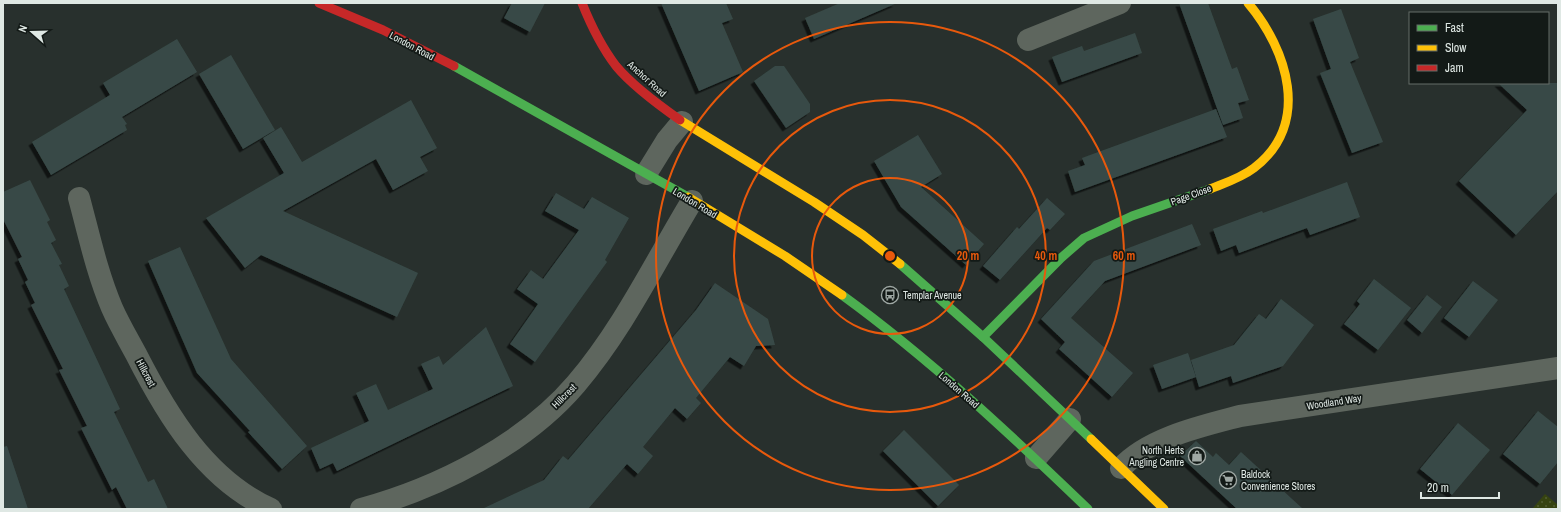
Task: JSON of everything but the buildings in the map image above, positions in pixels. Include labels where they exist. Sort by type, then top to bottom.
[{"type":"street","name":"London Road","points":[[319,3],[389,34],[500,92],[646,174],[782,255],[845,297],[914,351],[1036,458],[1088,509]]},
{"type":"street","name":"Anchor Road","points":[[582,3],[588,19],[616,66],[657,104],[682,122]]},
{"type":"street","points":[[1028,40],[1120,3]]},
{"type":"street","name":"Page Close","points":[[983,337],[1063,256],[1089,235],[1114,223],[1235,179],[1260,163],[1274,146],[1282,132],[1289,100],[1285,68],[1269,31],[1248,3]]},
{"type":"street","points":[[646,174],[667,140],[682,122],[768,173],[863,235],[908,270],[983,337],[1164,509]]},
{"type":"street","name":"Hillcrest","points":[[79,198],[101,278],[112,308],[148,380],[190,444],[209,465],[233,485],[271,509]]},
{"type":"street","name":"Hillcrest","points":[[361,509],[417,490],[459,471],[506,446],[545,414],[575,385],[603,349],[634,301],[692,201]]},
{"type":"street","name":"Woodland Way","points":[[1121,468],[1127,461],[1161,441],[1197,427],[1240,416],[1558,368]]},
{"type":"street","points":[[1036,458],[1070,419]]},
{"type":"green space","points":[[1545,494],[1558,505],[1558,509],[1532,509]]},
{"type":"traffic: fast","points":[[454,66],[688,197]]},
{"type":"traffic: fast","points":[[983,337],[1061,258],[1084,238],[1132,216],[1210,189]]},
{"type":"traffic: fast","points":[[900,264],[983,337],[1091,439]]},
{"type":"traffic: fast","points":[[842,295],[875,319],[938,371],[999,425],[1088,509]]},
{"type":"traffic: slow","points":[[1210,189],[1249,172],[1272,150],[1283,130],[1288,109],[1287,86],[1282,64],[1274,42],[1262,21],[1248,3]]},
{"type":"traffic: slow","points":[[680,120],[814,202],[863,235],[900,264]]},
{"type":"traffic: slow","points":[[688,197],[785,256],[842,295]]},
{"type":"traffic: slow","points":[[1091,439],[1164,509]]},
{"type":"traffic: jam","points":[[319,3],[383,30],[454,66]]},
{"type":"traffic: jam","points":[[582,3],[597,36],[616,66],[655,102],[680,120]]},
{"type":"place","name":"Templar Avenue","points":[[890,295]]},
{"type":"place","name":"North Herts Angling Centre","points":[[1197,456]]},
{"type":"place","name":"Baldock Convenience Stores","points":[[1228,480]]}]
